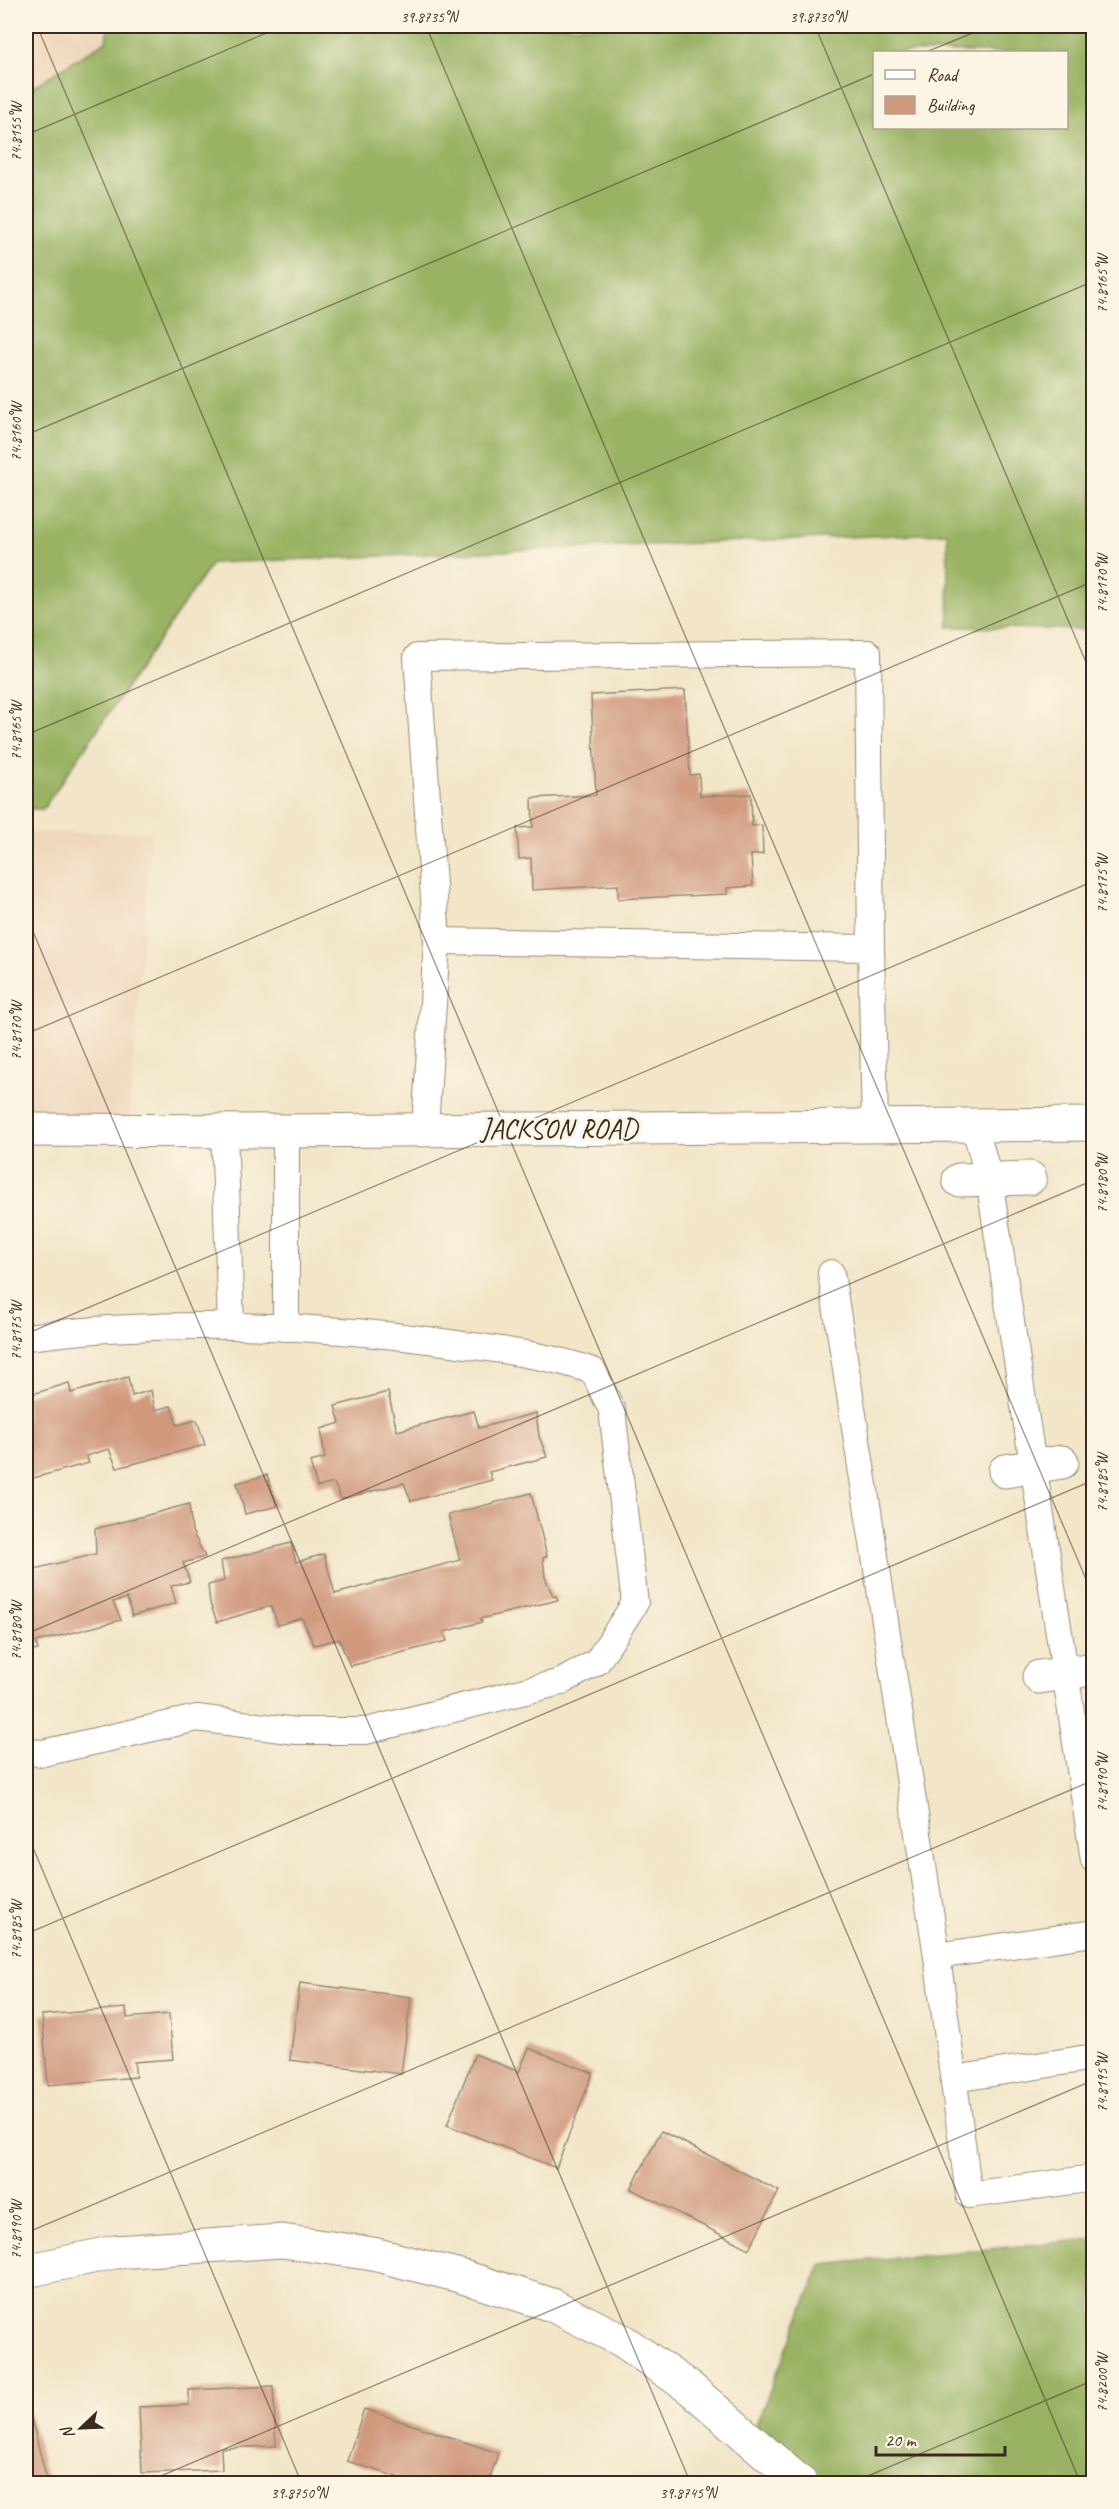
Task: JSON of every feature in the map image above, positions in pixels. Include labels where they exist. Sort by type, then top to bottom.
[{"type":"street","name":"JACKSON ROAD","points":[[26,1130],[286,1131],[1094,1124]]},
{"type":"street","points":[[974,1179],[1030,1178]]},
{"type":"street","points":[[26,2271],[115,2252],[282,2241],[373,2254],[460,2276],[552,2305],[623,2341],[690,2388],[802,2484]]},
{"type":"lane","points":[[425,1128],[437,941],[417,657],[868,653],[875,1126]]},
{"type":"lane","points":[[437,941],[871,948]]},
{"type":"lane","points":[[974,1124],[974,1179],[1033,1466],[1094,1860]]},
{"type":"lane","points":[[224,1129],[231,1324]]},
{"type":"lane","points":[[286,1131],[286,1328]]},
{"type":"lane","points":[[831,1273],[938,1956],[969,2196],[1094,2178]]},
{"type":"lane","points":[[26,1337],[103,1328],[231,1324],[379,1333],[554,1358],[593,1371],[612,1410],[635,1603],[597,1662],[561,1682],[366,1731],[296,1731],[197,1718],[43,1754],[26,1752]]},
{"type":"lane","points":[[938,1956],[1094,1933]]},
{"type":"lane","points":[[954,2079],[1094,2057]]},
{"type":"shaded area","points":[[26,26],[108,26],[107,41],[26,91]]},
{"type":"shaded area","points":[[151,832],[128,1130],[26,1130],[26,833]]},
{"type":"green space","points":[[108,26],[1093,26],[1093,630],[949,627],[947,533],[212,563],[43,809],[26,809],[26,91],[106,41]]},
{"type":"green space","points":[[1093,2239],[1093,2483],[802,2483],[750,2439],[821,2265]]},
{"type":"building","points":[[685,690],[690,775],[699,774],[700,796],[751,794],[752,826],[762,825],[763,854],[751,855],[753,886],[727,888],[727,894],[618,899],[618,885],[532,890],[531,858],[519,859],[517,828],[533,827],[532,798],[596,795],[591,695]]},
{"type":"building","points":[[128,1377],[132,1396],[151,1390],[155,1410],[171,1406],[177,1425],[197,1420],[205,1445],[117,1468],[109,1449],[86,1456],[89,1463],[26,1480],[26,1396],[69,1383],[71,1393]]},
{"type":"building","points":[[388,1392],[397,1431],[474,1411],[479,1428],[536,1413],[539,1436],[547,1457],[489,1472],[492,1480],[411,1501],[404,1483],[341,1499],[334,1483],[317,1487],[310,1462],[325,1458],[321,1429],[340,1423],[335,1406]]},
{"type":"building","points":[[267,1475],[277,1506],[245,1514],[237,1483]]},
{"type":"building","points":[[531,1493],[547,1556],[543,1558],[545,1577],[553,1596],[556,1596],[558,1600],[480,1619],[482,1622],[444,1632],[447,1641],[350,1666],[339,1639],[314,1645],[302,1618],[278,1625],[271,1606],[217,1622],[210,1603],[208,1585],[224,1581],[221,1561],[291,1543],[296,1562],[324,1554],[335,1594],[460,1560],[448,1515]]},
{"type":"building","points":[[189,1504],[192,1531],[205,1557],[183,1563],[190,1582],[171,1586],[176,1603],[132,1616],[127,1598],[113,1602],[121,1620],[36,1642],[38,1650],[26,1653],[26,1571],[96,1554],[95,1529]]},
{"type":"building","points":[[300,1983],[411,1997],[401,2074],[290,2060]]},
{"type":"building","points":[[126,2008],[127,2018],[169,2014],[173,2059],[134,2062],[136,2077],[48,2085],[42,2015]]},
{"type":"building","points":[[529,2048],[593,2073],[556,2168],[447,2125],[475,2054],[519,2072]]},
{"type":"building","points":[[661,2131],[779,2191],[749,2249],[631,2189]]},
{"type":"building","points":[[273,2386],[276,2446],[221,2448],[222,2470],[142,2473],[139,2407],[189,2405],[189,2390]]},
{"type":"building","points":[[26,2398],[48,2484],[26,2484]]},
{"type":"building","points":[[364,2409],[498,2453],[488,2484],[407,2484],[407,2480],[347,2461]]}]
